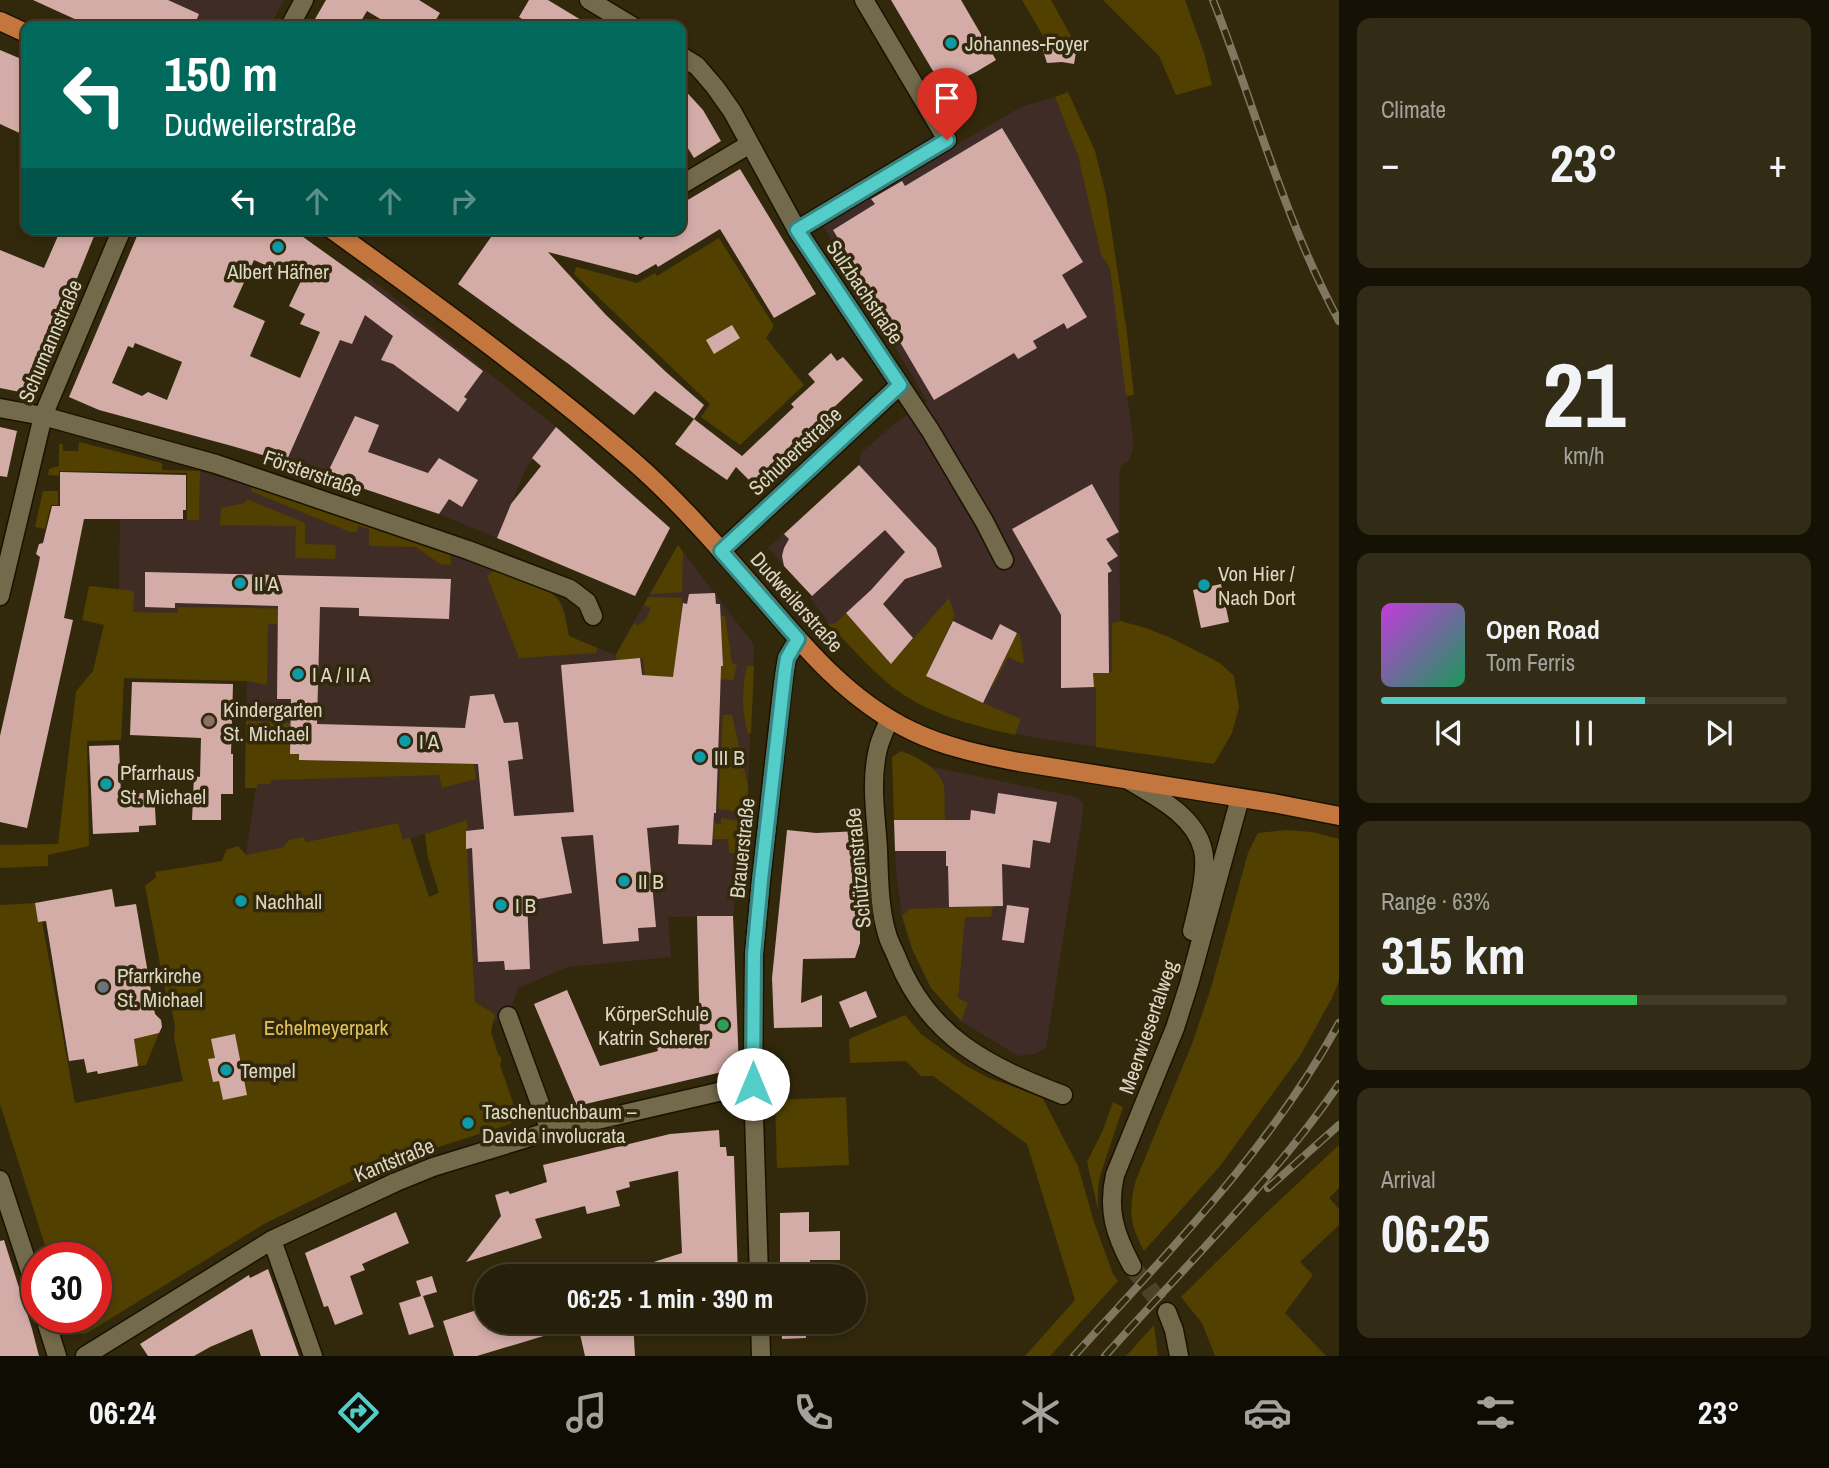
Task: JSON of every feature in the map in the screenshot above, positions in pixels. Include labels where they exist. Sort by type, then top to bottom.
[{"type":"main road","points":[[0,21],[21,31]]},
{"type":"main road","name":"Dudweilerstraße","points":[[339,235],[465,327],[635,462],[721,551],[810,653],[842,684],[890,719],[940,743],[985,755],[1339,816]]},
{"type":"street","points":[[293,21],[304,0]]},
{"type":"street","points":[[589,0],[624,21]]},
{"type":"street","points":[[797,230],[947,140],[864,0]]},
{"type":"street","name":"Sulzbachstraße","points":[[686,60],[697,66],[732,111],[797,230],[937,442],[1004,560]]},
{"type":"street","points":[[686,182],[750,144]]},
{"type":"street","name":"Schumannstraße","points":[[0,596],[43,416],[119,235]]},
{"type":"street","name":"Schubertstraße","points":[[721,551],[900,385]]},
{"type":"street","name":"Försterstraße","points":[[0,408],[43,416],[216,464],[468,550],[570,589],[587,602],[593,616]]},
{"type":"street","name":"Brauerstraße","points":[[759,1264],[753,1084],[754,954],[785,670],[787,658],[798,639]]},
{"type":"street","name":"Schützenstraße","points":[[890,719],[878,748],[873,778],[883,915],[887,935],[906,981],[921,1005],[961,1045],[1005,1070],[1063,1095]]},
{"type":"street","points":[[1130,780],[1181,815],[1196,835],[1203,851],[1203,882],[1188,954],[1189,984]]},
{"type":"street","name":"Meerwiesertalweg","points":[[1132,1266],[1120,1244],[1114,1224],[1112,1189],[1115,1175],[1160,1069],[1189,984],[1240,798]]},
{"type":"street","points":[[508,1016],[550,1132]]},
{"type":"street","name":"Kantstraße","points":[[85,1356],[272,1240],[357,1199],[433,1167],[550,1132],[753,1084]]},
{"type":"street","points":[[0,1180],[21,1244]]},
{"type":"street","points":[[272,1240],[313,1356]]},
{"type":"street","points":[[1167,1312],[1180,1356]]},
{"type":"street","points":[[50,1333],[57,1356]]},
{"type":"street","points":[[760,1334],[761,1356]]},
{"type":"shaded area","points":[[35,0],[284,0],[273,21],[79,21]]},
{"type":"shaded area","points":[[1055,97],[1078,156],[1101,255],[1110,268],[1133,439],[1130,459],[1121,466],[1119,478],[1120,621],[1112,624],[1113,749],[983,727],[919,704],[892,686],[828,624],[810,598],[812,596],[768,548],[859,465],[861,453],[927,401],[822,224],[1021,107]]},
{"type":"shaded area","points":[[368,277],[556,427],[525,470],[497,538],[439,514],[286,462]]},
{"type":"shaded area","points":[[200,471],[383,527],[551,593],[563,606],[569,636],[615,655],[678,545],[754,645],[747,813],[733,916],[668,917],[671,957],[568,967],[518,988],[508,1016],[493,1022],[495,1014],[475,1002],[465,821],[403,841],[398,823],[305,842],[304,837],[289,840],[285,847],[246,855],[256,788],[245,788],[247,681],[124,678],[119,589],[120,519],[199,520]]},
{"type":"shaded area","points":[[901,751],[932,767],[1077,797],[1084,805],[1046,1048],[1034,1054],[1018,1056],[961,1021],[931,988],[912,949],[902,916],[896,872],[892,757]]},
{"type":"green space","points":[[1022,0],[1051,0],[1077,47],[1049,46]]},
{"type":"green space","points":[[1103,0],[1185,0],[1212,85],[1176,95],[1159,56]]},
{"type":"green space","points":[[1068,92],[1095,151],[1106,195],[1134,395],[1126,396],[1110,268],[1101,255],[1078,156],[1055,97]]},
{"type":"green space","points":[[719,238],[774,326],[766,338],[804,385],[740,445],[701,417],[710,404],[574,274],[576,267],[637,283],[655,273],[657,276]]},
{"type":"green space","points":[[79,442],[162,463],[162,470],[200,471],[199,520],[187,520],[187,473],[59,471],[59,476],[48,475],[49,469],[59,466],[59,444],[63,444],[63,451],[78,451]]},
{"type":"green space","points":[[252,487],[383,527],[450,552],[451,565],[440,564],[416,547],[369,546],[369,529],[358,526],[357,532],[350,532],[251,491]]},
{"type":"green space","points":[[43,491],[58,491],[58,505],[51,505],[45,529],[35,527]]},
{"type":"green space","points":[[247,499],[305,523],[305,544],[336,545],[335,559],[295,558],[296,526],[220,525],[221,508],[245,503]]},
{"type":"green space","points":[[678,545],[683,552],[682,592],[650,594]]},
{"type":"green space","points":[[494,570],[556,597],[562,607],[569,636],[597,648],[596,653],[519,658],[487,576]]},
{"type":"green space","points":[[89,586],[134,591],[133,612],[178,613],[178,607],[302,609],[301,624],[268,624],[267,685],[247,681],[124,678],[121,740],[87,741],[89,846],[48,855],[48,866],[0,868],[0,845],[58,844],[76,691],[93,671],[104,625],[82,620]]},
{"type":"green space","points":[[648,597],[682,598],[676,677],[645,675],[643,658],[616,660],[616,655],[634,623],[638,625],[646,619],[651,608],[644,605]]},
{"type":"green space","points":[[949,598],[955,615],[926,676],[1021,719],[1015,735],[950,717],[919,704],[874,671],[828,624],[836,623],[846,613],[891,664]]},
{"type":"green space","points":[[721,616],[725,616],[732,663],[737,664],[733,680],[716,679],[716,666],[723,666]]},
{"type":"green space","points":[[1120,621],[1171,638],[1220,663],[1234,676],[1239,707],[1232,733],[1214,764],[1096,747],[1096,688],[1093,673],[1112,672],[1112,623]]},
{"type":"green space","points":[[1017,633],[1020,635],[1023,664],[1008,657],[993,687],[992,686]]},
{"type":"green space","points":[[747,666],[754,666],[751,733],[748,733],[743,707]]},
{"type":"green space","points":[[723,715],[732,715],[748,786],[747,813],[718,809]]},
{"type":"green space","points":[[246,721],[291,723],[290,754],[299,754],[299,760],[474,764],[476,779],[442,788],[439,775],[272,780],[270,784],[257,784],[257,788],[245,788]]},
{"type":"green space","points":[[901,751],[924,762],[939,775],[944,788],[945,820],[894,820],[892,757]]},
{"type":"green space","points":[[721,818],[740,821],[739,837],[744,838],[742,853],[729,853],[728,839],[712,839],[713,823],[721,824]]},
{"type":"green space","name":"Echelmeyerpark","points":[[467,820],[475,1002],[495,1014],[491,1032],[518,1117],[510,1124],[429,1150],[347,1183],[264,1224],[112,1318],[112,1242],[44,1242],[0,1104],[0,905],[35,903],[38,921],[42,921],[75,1103],[183,1081],[174,1038],[175,1026],[167,1000],[145,886],[156,877],[155,872],[222,861],[226,850],[238,846],[246,855],[284,847],[289,840],[304,837],[306,842],[398,823],[403,840],[410,838],[429,897],[439,893],[428,858],[425,834]]},
{"type":"green space","points":[[1286,830],[1312,832],[1339,839],[1339,981],[1300,1056],[1220,1166],[1144,1251],[1132,1217],[1136,1180],[1192,1044],[1211,988],[1248,853],[1258,833]]},
{"type":"green space","points":[[993,906],[991,917],[965,917],[958,998],[968,1003],[961,1021],[931,988],[912,949],[902,916],[909,909]]},
{"type":"green space","points":[[905,1015],[922,1035],[966,1066],[989,1078],[1042,1097],[1078,1166],[1094,1222],[1118,1281],[1050,1356],[1025,1356],[1075,1300],[1027,1144],[933,1076],[921,1076],[906,1061],[850,1063],[849,1039]]},
{"type":"green space","points":[[159,1033],[146,1065],[138,1066],[134,1039]]},
{"type":"green space","points":[[846,1097],[849,1165],[777,1168],[775,1100]]},
{"type":"green space","points":[[1113,1102],[1123,1107],[1098,1185],[1098,1209],[1087,1162]]},
{"type":"green space","points":[[1339,1145],[1339,1188],[1329,1198],[1339,1209],[1339,1225],[1300,1262],[1313,1275],[1285,1313],[1326,1356],[1215,1356],[1202,1323],[1181,1297]]},
{"type":"green space","points":[[1154,1325],[1158,1356],[1126,1356]]},
{"type":"building","points":[[33,0],[168,0],[199,14],[196,21],[79,21]]},
{"type":"building","points":[[326,0],[419,0],[440,13],[435,21],[384,21],[367,11],[361,21],[314,21]]},
{"type":"building","points":[[529,0],[548,0],[583,21],[525,21],[519,17]]},
{"type":"building","name":"Johannes-Foyer","points":[[891,0],[961,0],[996,60],[943,88]]},
{"type":"building","points":[[1042,47],[1077,47],[1074,64],[1047,63]]},
{"type":"building","points":[[0,50],[21,59],[21,134],[0,124]]},
{"type":"building","points":[[686,91],[703,110],[721,141],[694,158],[686,145]]},
{"type":"building","points":[[1002,128],[1083,262],[1062,275],[1087,317],[1067,329],[1064,323],[1033,341],[1037,348],[1018,359],[1014,353],[934,400],[897,337],[892,341],[879,321],[886,318],[833,230],[875,204],[871,199],[902,181],[905,186]]},
{"type":"building","points":[[740,169],[816,294],[774,318],[720,229],[658,267],[656,264],[637,275],[548,252],[606,315],[704,405],[694,419],[655,391],[634,415],[458,284],[492,235],[637,235],[640,240],[647,235],[686,235],[686,201]]},
{"type":"building","points":[[58,235],[95,235],[30,394],[0,388],[0,250],[44,268]]},
{"type":"building","points":[[137,235],[300,235],[483,371],[464,397],[467,399],[458,412],[393,364],[381,360],[393,336],[365,315],[352,344],[340,340],[286,462],[99,410],[69,397]],"holes":[[[254,260],[301,281],[289,306],[305,314],[300,324],[320,332],[300,378],[250,356],[265,321],[233,307]],[[135,343],[182,362],[167,400],[148,392],[142,396],[112,383],[128,346],[133,348]]]},
{"type":"building","points":[[732,325],[740,338],[714,354],[706,340]]},
{"type":"building","points":[[831,353],[837,361],[843,357],[863,380],[830,411],[834,416],[757,488],[736,467],[727,480],[675,444],[694,419],[742,456],[794,407],[791,404],[815,382],[808,374]]},
{"type":"building","points":[[355,416],[379,425],[368,452],[428,473],[439,458],[478,480],[462,507],[449,499],[439,514],[326,476]]},
{"type":"building","points":[[0,427],[17,431],[7,477],[0,476]]},
{"type":"building","points":[[556,427],[670,528],[635,596],[497,538],[511,504],[541,466],[532,458]]},
{"type":"building","points":[[859,465],[936,548],[942,567],[905,579],[883,604],[913,638],[891,664],[846,613],[905,552],[885,530],[812,596],[784,566],[782,556],[789,539],[784,534]]},
{"type":"building","points":[[60,472],[186,475],[186,510],[183,510],[183,519],[84,519],[64,618],[73,620],[27,828],[0,822],[0,736],[40,557],[36,554],[39,544],[43,543],[52,506],[60,506]]},
{"type":"building","points":[[1092,484],[1119,532],[1106,539],[1118,556],[1107,563],[1112,571],[1108,573],[1109,673],[1093,673],[1094,687],[1061,688],[1061,615],[1012,529]]},
{"type":"building","points":[[145,572],[451,579],[449,619],[359,616],[359,608],[320,607],[317,724],[465,728],[470,696],[494,694],[504,723],[518,722],[523,759],[508,761],[514,816],[574,812],[561,665],[640,658],[642,675],[673,677],[683,603],[687,604],[689,594],[715,593],[716,604],[720,604],[723,666],[712,845],[678,844],[679,825],[647,828],[656,927],[638,928],[639,941],[603,944],[593,835],[561,837],[572,893],[527,901],[530,969],[505,970],[504,961],[478,962],[472,848],[466,849],[466,831],[484,829],[478,764],[299,760],[299,754],[290,754],[291,699],[277,699],[278,606],[175,603],[175,608],[145,607]]},
{"type":"building","points":[[1221,584],[1229,622],[1201,628],[1193,590]]},
{"type":"building","points":[[953,621],[992,640],[1000,624],[1017,633],[983,703],[926,676]]},
{"type":"building","points":[[132,682],[233,684],[233,794],[221,794],[221,820],[192,820],[194,776],[200,777],[201,738],[130,735]]},
{"type":"building","name":"Pfarrhaus St. Michael","points":[[119,745],[121,795],[154,792],[156,825],[139,826],[139,832],[93,834],[89,746]]},
{"type":"building","points":[[998,793],[1057,802],[1050,843],[1033,840],[1030,868],[1002,864],[1003,906],[949,907],[946,851],[895,851],[894,820],[970,820],[971,810],[995,814]]},
{"type":"building","points":[[787,830],[816,833],[861,831],[866,922],[860,922],[860,943],[855,958],[803,959],[801,1003],[822,995],[822,1027],[774,1028],[772,978]]},
{"type":"building","name":"Pfarrkirche St. Michael","points":[[112,889],[115,907],[136,904],[155,1014],[161,1020],[162,1027],[159,1033],[134,1039],[138,1066],[98,1074],[97,1071],[87,1073],[84,1059],[69,1061],[46,921],[38,922],[35,903]]},
{"type":"building","points":[[1007,905],[1029,908],[1024,943],[1002,940]]},
{"type":"building","points":[[697,916],[733,916],[739,1068],[577,1106],[534,1004],[567,990],[600,1066],[658,1051],[657,1047],[700,1037]]},
{"type":"building","points":[[866,991],[877,1017],[850,1028],[839,1002]]},
{"type":"building","name":"Tempel","points":[[235,1034],[247,1095],[223,1100],[219,1081],[213,1082],[208,1059],[215,1058],[211,1039]]},
{"type":"building","points":[[719,1130],[720,1147],[726,1147],[727,1156],[734,1156],[738,1264],[647,1264],[682,1253],[678,1171],[629,1182],[630,1187],[616,1191],[620,1206],[587,1214],[585,1206],[535,1219],[542,1238],[466,1262],[501,1216],[495,1195],[508,1191],[510,1194],[547,1182],[543,1165],[670,1134]]},
{"type":"building","points":[[396,1212],[409,1243],[362,1264],[365,1270],[350,1276],[363,1314],[335,1325],[328,1306],[324,1307],[305,1253]]},
{"type":"building","points":[[809,1212],[809,1232],[840,1231],[840,1260],[780,1264],[780,1213]]},
{"type":"building","points":[[4,1240],[21,1294],[21,1333],[33,1333],[39,1356],[0,1356],[0,1241]]},
{"type":"building","points":[[268,1269],[299,1356],[261,1356],[252,1329],[194,1356],[148,1356],[140,1344],[249,1275],[250,1278]]},
{"type":"building","points":[[432,1276],[437,1292],[423,1296],[434,1327],[409,1335],[399,1303],[421,1296],[416,1281]]},
{"type":"building","points":[[474,1311],[474,1334],[550,1334],[477,1356],[454,1356],[443,1321]]},
{"type":"building","points":[[580,1334],[634,1334],[635,1356],[585,1356]]},
{"type":"building","points":[[782,1334],[806,1334],[806,1338],[782,1339]]},
{"type":"tunnel","points":[[1132,1266],[1167,1312]]},
{"type":"railway","points":[[1213,0],[1286,203],[1339,321]]},
{"type":"railway","points":[[1074,1356],[1182,1237],[1250,1156],[1312,1069],[1339,1023]]},
{"type":"railway","points":[[1105,1356],[1256,1190],[1339,1084]]},
{"type":"railway","points":[[1268,1188],[1339,1125]]},
{"type":"place","name":"Johannes-Foyer","points":[[951,43]]},
{"type":"place","name":"Albert Häfner","points":[[278,247]]},
{"type":"place","name":"II A","points":[[240,583]]},
{"type":"place","name":"Von Hier / Nach Dort","points":[[1204,585]]},
{"type":"place","name":"I A / II A","points":[[298,674]]},
{"type":"place","name":"Kindergarten St. Michael","points":[[209,721]]},
{"type":"place","name":"I A","points":[[405,741]]},
{"type":"place","name":"III B","points":[[700,757]]},
{"type":"place","name":"Pfarrhaus St. Michael","points":[[106,784]]},
{"type":"place","name":"II B","points":[[624,881]]},
{"type":"place","name":"Nachhall","points":[[241,901]]},
{"type":"place","name":"I B","points":[[501,905]]},
{"type":"place","name":"Pfarrkirche St. Michael","points":[[103,987]]},
{"type":"place","name":"KörperSchule Katrin Scherer","points":[[723,1025]]},
{"type":"place","name":"Tempel","points":[[226,1070]]},
{"type":"place","name":"Taschentuchbaum – Davida involucrata","points":[[468,1123]]},
{"type":"route","points":[[753,1084],[754,954],[761,880],[785,670],[787,658],[798,639],[721,551],[900,385],[797,230],[947,140]]}]
